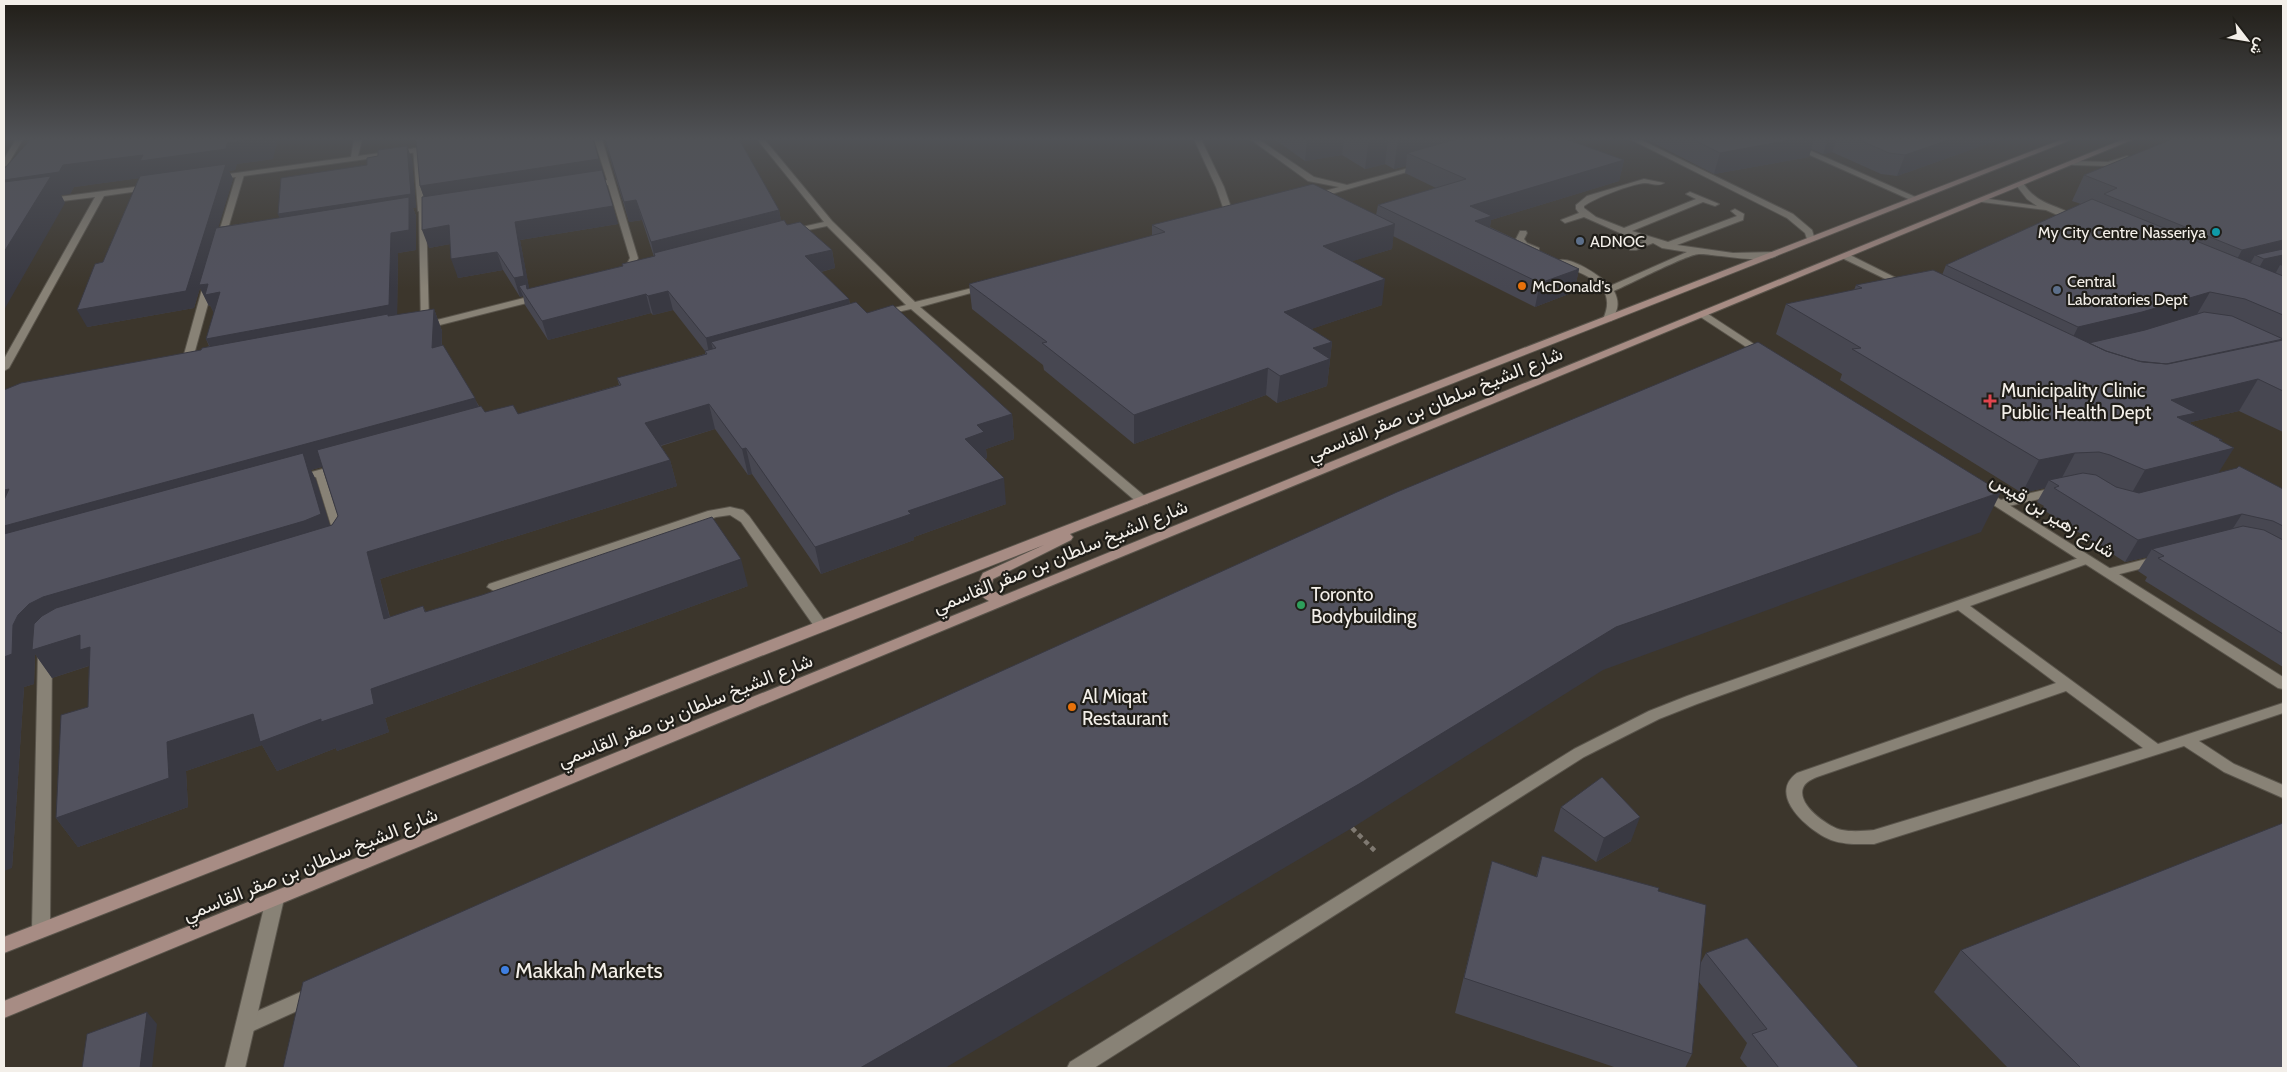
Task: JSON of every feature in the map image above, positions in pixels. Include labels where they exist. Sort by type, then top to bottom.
[{"type":"main road","name":"شارع الشيخ سلطان بن صقر القاسمي","points":[[4,945],[1943,189]]},
{"type":"main road","name":"شارع الشيخ سلطان بن صقر القاسمي","points":[[4,1010],[2008,189]]},
{"type":"main road","points":[[1002,600],[992,598],[986,594],[983,582],[988,576],[1047,548],[1090,521]]},
{"type":"street","points":[[33,203],[136,189]]},
{"type":"street","points":[[229,242],[218,247],[235,189]]},
{"type":"street","points":[[419,189],[421,211],[420,327],[551,294]]},
{"type":"street","points":[[612,189],[634,258],[631,264],[615,278],[643,271]]},
{"type":"street","points":[[800,189],[828,223],[913,306],[1142,501]]},
{"type":"street","points":[[1221,189],[1231,219]]},
{"type":"street","points":[[1305,199],[1341,189]]},
{"type":"street","points":[[1619,189],[1590,198],[1580,205],[1580,209],[1585,214],[1665,246],[1694,252],[1736,256],[1774,255]]},
{"type":"street","points":[[1735,189],[1790,216],[1809,232],[1811,240]]},
{"type":"street","points":[[1891,189],[1916,200]]},
{"type":"street","points":[[2023,189],[2033,199],[2090,226]]},
{"type":"street","points":[[4,368],[101,194]]},
{"type":"street","points":[[1690,194],[1715,204]]},
{"type":"street","points":[[1623,230],[1704,199]]},
{"type":"street","points":[[1982,200],[2023,204],[2063,214]]},
{"type":"street","points":[[1665,246],[1740,218],[1741,216],[1735,211]]},
{"type":"street","points":[[1565,220],[1585,214]]},
{"type":"street","points":[[1221,222],[1240,217]]},
{"type":"street","points":[[782,235],[828,223]]},
{"type":"street","points":[[1523,233],[1520,239],[1524,245],[1581,270],[1597,279],[1609,290],[1614,300],[1614,310],[1608,319]]},
{"type":"street","points":[[1633,248],[1651,241]]},
{"type":"street","points":[[1609,290],[1694,252]]},
{"type":"street","points":[[1845,256],[1911,288]]},
{"type":"street","points":[[1581,270],[1596,264]]},
{"type":"street","points":[[184,371],[211,273]]},
{"type":"street","points":[[875,316],[1000,282]]},
{"type":"street","points":[[1702,314],[1768,356],[1746,360]]},
{"type":"street","points":[[283,484],[349,465]]},
{"type":"street","points":[[321,473],[343,543],[340,548]]},
{"type":"street","name":"شارع زهير بن قيس","points":[[1975,488],[2283,684]]},
{"type":"street","points":[[2000,504],[2071,488]]},
{"type":"street","points":[[494,587],[712,514],[733,511],[741,513],[746,519],[821,626]]},
{"type":"street","points":[[2108,573],[2166,558]]},
{"type":"street","points":[[1077,1068],[1579,753],[1654,715],[2087,559]]},
{"type":"street","points":[[1959,604],[2156,750]]},
{"type":"street","points":[[41,930],[44,655],[46,647],[55,638]]},
{"type":"street","points":[[2067,685],[1811,773],[1798,780],[1794,792],[1799,807],[1813,822],[1832,833],[1855,838],[1874,837],[2156,750],[2283,708]]},
{"type":"street","points":[[2186,740],[2229,768],[2283,792]]},
{"type":"street","points":[[235,1068],[275,899]]},
{"type":"street","points":[[246,1025],[328,988]]},
{"type":"path","points":[[1352,828],[1393,869]]},
{"type":"building","points":[[4,189],[43,189],[4,252]]},
{"type":"building","points":[[134,189],[218,189],[186,291],[77,310],[95,264],[103,262]]},
{"type":"building","points":[[280,189],[411,189],[411,194],[278,214]]},
{"type":"building","points":[[475,189],[608,189],[613,206],[515,222],[524,276],[514,278],[497,252],[451,259],[449,225],[422,230],[422,197]]},
{"type":"building","points":[[620,189],[767,189],[779,210],[651,242],[636,200],[624,202]]},
{"type":"building","points":[[1293,189],[1323,189],[1395,224],[1323,246],[1385,279],[1284,312],[1332,342],[1313,348],[1330,359],[1280,376],[1268,368],[1134,415],[1042,343],[1047,342],[969,284],[1165,232],[1152,225]]},
{"type":"building","points":[[1432,189],[1527,189],[1470,206],[1492,216],[1475,221],[1579,269],[1540,283],[1378,205]]},
{"type":"building","points":[[2115,189],[2283,189],[2283,240],[2242,250],[2104,194]]},
{"type":"building","points":[[409,197],[409,230],[391,233],[389,305],[206,339],[220,292],[205,295],[208,284],[199,285],[216,228]]},
{"type":"building","points":[[2092,199],[2283,276],[2283,315],[2245,299],[2210,292],[2142,312],[2078,327],[1946,265]]},
{"type":"building","points":[[784,220],[787,225],[800,222],[832,250],[805,256],[849,299],[706,338],[668,291],[648,296],[646,294],[542,321],[519,286],[526,284],[527,289],[623,266],[622,264],[655,256],[654,253]]},
{"type":"building","points":[[2283,249],[2283,255],[2264,259],[2255,255]]},
{"type":"building","points":[[1933,270],[2106,351],[2142,362],[2168,364],[2283,340],[2283,391],[2258,379],[2171,400],[2196,413],[2177,417],[2234,448],[2145,470],[2099,452],[2075,453],[2039,460],[1852,349],[1861,348],[1786,304],[1862,288],[1856,285]]},
{"type":"building","points":[[856,302],[867,313],[893,305],[1012,414],[977,425],[984,432],[965,439],[1004,478],[908,511],[911,514],[815,547],[746,448],[742,449],[709,404],[645,423],[670,460],[367,552],[384,619],[423,606],[425,612],[482,595],[712,517],[741,559],[371,689],[374,704],[321,722],[321,719],[260,742],[253,714],[167,742],[169,778],[56,818],[61,715],[88,707],[90,647],[80,650],[80,635],[32,650],[34,624],[42,616],[56,608],[332,525],[338,516],[317,450],[481,406],[485,412],[513,405],[518,414],[621,385],[617,378],[707,354],[705,351],[716,348],[711,342]]},
{"type":"building","points":[[434,309],[432,348],[443,345],[475,398],[4,526],[4,500],[9,489],[4,490],[4,390],[21,383],[201,350],[202,348],[388,314],[388,316]]},
{"type":"building","points":[[2204,312],[2232,316],[2283,339],[2166,364],[2138,361],[2106,351],[2089,343],[2145,330]]},
{"type":"building","points":[[1758,342],[2001,492],[1616,627],[1359,784],[860,1068],[283,1068],[303,982],[847,741],[1397,492]]},
{"type":"building","points":[[303,453],[321,514],[304,521],[43,597],[29,604],[18,615],[13,625],[12,654],[4,657],[4,534]]},
{"type":"building","points":[[2239,466],[2283,489],[2283,526],[2273,521],[2242,514],[2138,540],[2054,488],[2059,486],[2049,480],[2083,473],[2096,475],[2116,487],[2139,493]]},
{"type":"building","points":[[2243,526],[2264,530],[2283,540],[2283,634],[2158,558],[2164,556],[2152,549]]},
{"type":"building","points":[[1602,777],[1640,817],[1604,838],[1561,807]]},
{"type":"building","points":[[2283,823],[2283,1068],[2081,1068],[1961,950]]},
{"type":"building","points":[[1542,856],[1659,888],[1658,891],[1706,905],[1692,1054],[1464,978],[1492,861],[1537,877]]},
{"type":"building","points":[[1747,938],[1859,1068],[1779,1068],[1752,1034],[1767,1029],[1706,953]]},
{"type":"building","points":[[147,1012],[140,1068],[82,1068],[87,1034]]},
{"type":"place","name":"My City Centre Nasseriya","points":[[2216,232]]},
{"type":"place","name":"ADNOC","points":[[1580,241]]},
{"type":"place","name":"McDonald's","points":[[1522,286]]},
{"type":"place","name":"Central Laboratories Dept","points":[[2057,290]]},
{"type":"place","name":"Municipality Clinic Public Health Dept","points":[[1990,401]]},
{"type":"place","name":"Toronto Bodybuilding","points":[[1301,605]]},
{"type":"place","name":"Al Miqat Restaurant","points":[[1072,707]]},
{"type":"place","name":"Makkah Markets","points":[[505,970]]}]
